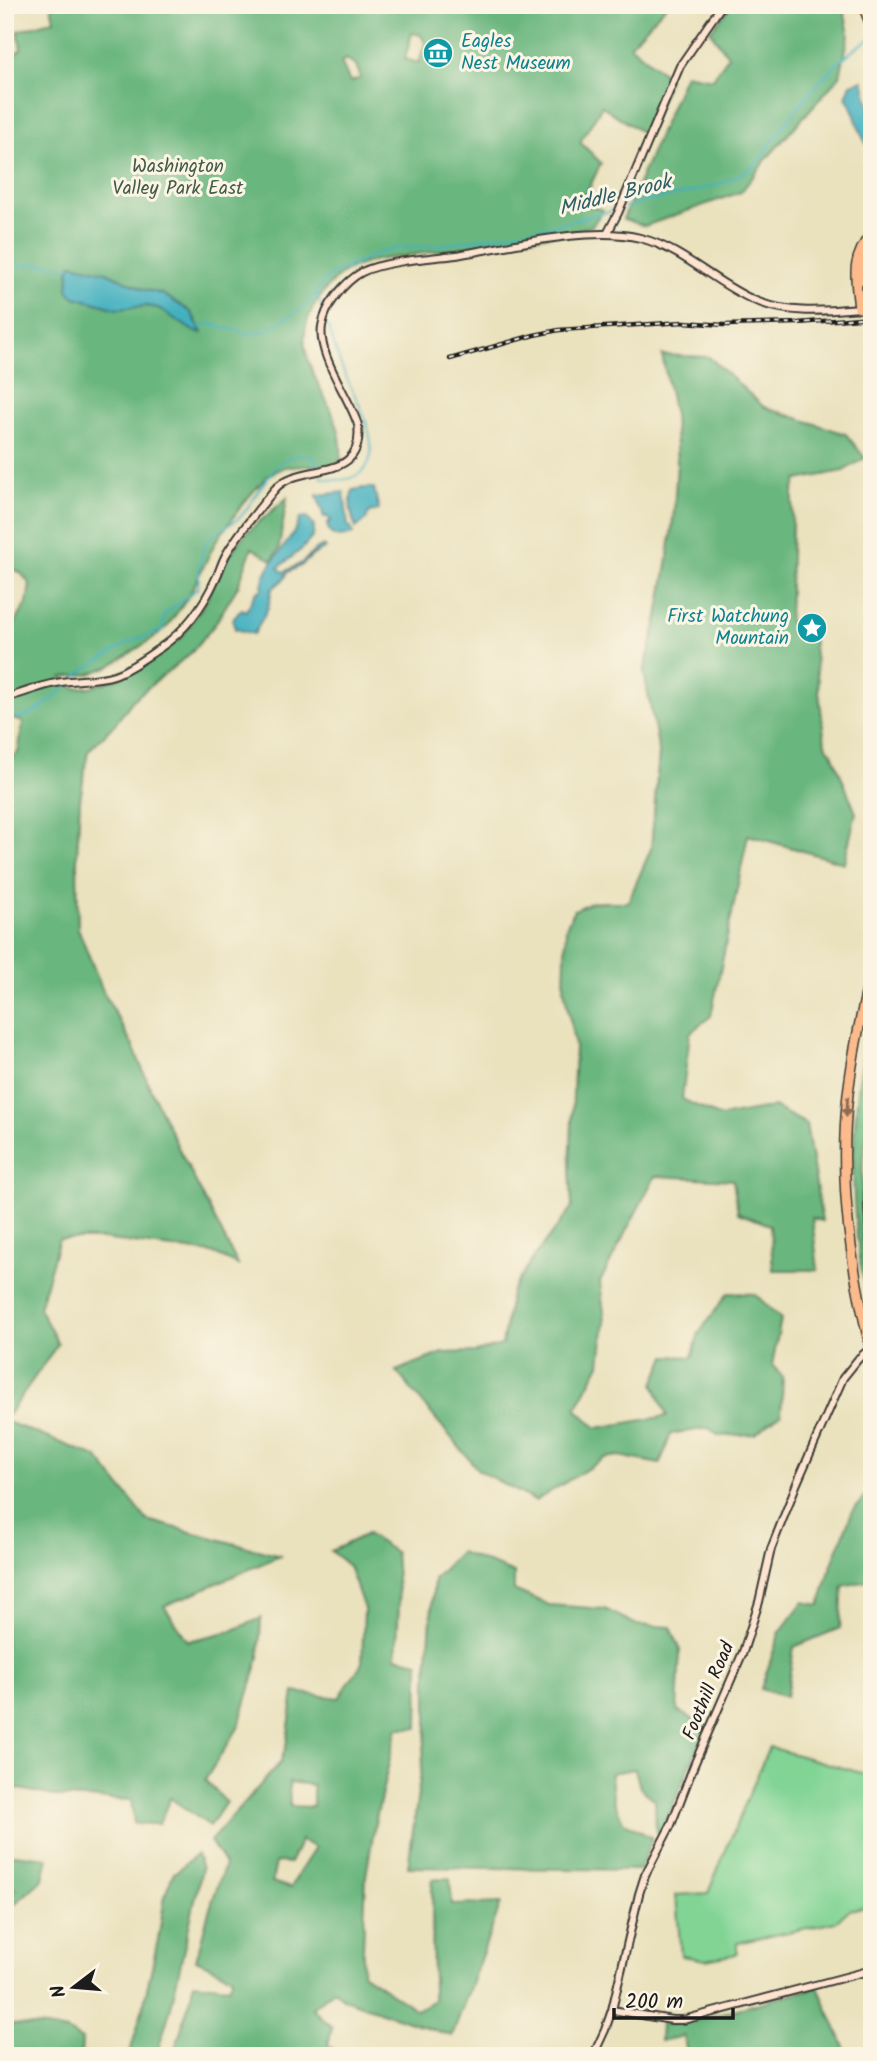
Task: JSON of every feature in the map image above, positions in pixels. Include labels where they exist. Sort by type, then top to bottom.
[{"type":"highway","points":[[863,5],[871,27]]},
{"type":"highway","points":[[859,308],[857,257],[872,232]]},
{"type":"highway","points":[[859,308],[863,300],[864,256],[872,246]]},
{"type":"highway","points":[[862,267],[865,279],[872,289]]},
{"type":"highway","points":[[872,968],[850,1077],[845,1155],[850,1248],[872,1354]]},
{"type":"highway","points":[[872,1158],[869,1206],[872,1246]]},
{"type":"street","points":[[607,234],[680,66],[722,5]]},
{"type":"street","points":[[5,698],[55,683],[105,677],[122,672],[177,635],[201,606],[225,556],[238,536],[276,489],[292,477],[341,465],[352,454],[356,447],[358,431],[356,419],[326,354],[321,332],[324,317],[344,288],[361,273],[373,268],[545,240],[607,234],[635,236],[663,245],[736,291],[768,305],[804,312],[872,307]]},
{"type":"street","name":"Foothill Road","points":[[593,2056],[612,2010],[641,1886],[671,1825],[743,1653],[772,1549],[792,1494],[843,1378],[872,1347]]},
{"type":"street","points":[[612,2010],[683,2020],[872,1970]]},
{"type":"green space","name":"Washington Valley Park East","points":[[51,5],[667,5],[630,45],[669,78],[647,136],[602,106],[580,142],[601,163],[582,203],[603,210],[592,226],[570,232],[376,260],[348,270],[335,279],[316,303],[306,324],[305,344],[309,364],[335,421],[341,441],[340,461],[331,465],[285,467],[268,475],[245,501],[215,543],[190,594],[167,627],[110,666],[90,674],[62,677],[74,688],[92,687],[121,677],[181,638],[206,601],[227,558],[246,533],[287,498],[279,548],[272,560],[252,548],[238,586],[215,624],[192,652],[133,700],[115,724],[88,751],[80,800],[77,856],[78,928],[103,991],[133,1046],[179,1149],[238,1265],[212,1253],[102,1239],[59,1239],[39,1308],[58,1344],[8,1415],[5,1414],[5,761],[18,753],[23,722],[5,717],[5,640],[27,603],[30,584],[21,573],[5,565],[5,62],[21,49],[18,31],[54,20]],"holes":[[[412,33],[421,35],[425,43],[419,63],[405,59]],[[346,59],[356,65],[361,78],[350,82],[341,62]],[[106,272],[143,289],[162,294],[188,310],[196,320],[198,333],[158,308],[146,306],[118,309],[75,297]]]},
{"type":"green space","points":[[732,5],[843,5],[849,34],[840,76],[741,192],[645,226],[623,219],[685,74],[713,79],[728,56],[710,31]]},
{"type":"green space","points":[[662,355],[709,357],[764,407],[846,434],[865,458],[843,471],[797,480],[793,492],[789,620],[800,638],[813,638],[825,744],[832,753],[856,813],[844,863],[748,835],[711,1016],[690,1033],[682,1099],[720,1117],[774,1107],[806,1124],[822,1221],[812,1218],[818,1270],[773,1270],[770,1225],[738,1213],[733,1180],[655,1176],[600,1282],[605,1321],[600,1364],[576,1409],[597,1428],[667,1416],[654,1384],[666,1356],[692,1357],[699,1333],[728,1293],[755,1294],[781,1319],[772,1365],[783,1377],[781,1414],[755,1434],[719,1436],[709,1428],[671,1434],[660,1464],[619,1456],[605,1458],[535,1501],[478,1470],[396,1371],[442,1353],[475,1352],[502,1345],[511,1292],[572,1207],[570,1170],[575,1046],[564,989],[566,927],[574,910],[592,902],[628,902],[651,849],[659,752],[644,672],[658,617],[668,558],[677,463],[674,415]]},
{"type":"green space","points":[[872,1008],[872,1106],[863,1157],[861,1224],[872,1295],[872,1321],[857,1242],[853,1164],[859,1087]]},
{"type":"green space","points":[[5,1421],[97,1457],[147,1520],[280,1556],[164,1606],[188,1641],[231,1631],[261,1618],[259,1658],[238,1728],[205,1780],[226,1802],[210,1826],[170,1798],[159,1824],[134,1824],[131,1800],[59,1797],[5,1786]]},
{"type":"green space","points":[[872,1488],[872,1580],[843,1586],[840,1628],[794,1647],[786,1697],[761,1689],[780,1632],[803,1602],[820,1605],[829,1572],[852,1512]]},
{"type":"green space","points":[[367,1534],[395,1552],[399,1606],[396,1657],[419,1662],[418,1728],[397,1728],[375,1823],[366,1876],[362,1973],[417,2010],[433,2000],[432,1880],[450,1878],[452,1905],[501,1903],[452,2036],[344,1999],[334,1990],[312,2008],[332,2027],[328,2045],[343,2056],[173,2056],[193,1983],[229,1987],[233,1977],[196,1960],[225,1864],[210,1841],[280,1763],[286,1747],[294,1692],[339,1698],[362,1663],[364,1609],[349,1566],[331,1551]],"holes":[[[289,1782],[313,1785],[313,1807],[290,1806]],[[301,1840],[315,1848],[291,1888],[272,1882],[276,1862],[290,1863]]]},
{"type":"green space","points":[[460,1552],[514,1573],[514,1590],[549,1605],[605,1609],[637,1625],[671,1627],[680,1649],[677,1711],[707,1726],[662,1831],[656,1832],[655,1800],[640,1788],[635,1769],[611,1773],[613,1799],[623,1822],[652,1838],[640,1870],[408,1867],[427,1727],[427,1673],[434,1579]]},
{"type":"green space","points":[[769,1747],[872,1776],[872,1905],[849,1910],[835,1922],[737,1943],[737,1954],[706,1960],[681,1956],[676,1895],[708,1893]]},
{"type":"green space","points":[[5,1853],[48,1858],[43,1879],[5,1913],[5,1898],[16,1889],[5,1879]]},
{"type":"green space","points":[[197,1854],[202,1869],[170,2011],[156,2056],[129,2056],[143,2007],[165,1895],[173,1874]]},
{"type":"green space","points":[[818,1987],[846,2051],[872,2056],[687,2056],[684,2036],[660,2041],[661,2023],[690,2022]]},
{"type":"green space","points":[[5,2024],[67,2031],[82,2040],[81,2056],[5,2056]]},
{"type":"water","points":[[863,80],[872,116],[872,151],[863,138],[846,97],[851,84]]},
{"type":"water","points":[[72,264],[106,272],[143,289],[162,294],[191,312],[202,333],[195,332],[158,308],[146,306],[118,309],[75,297],[68,291]]},
{"type":"water","points":[[374,488],[379,510],[369,512],[366,520],[356,528],[351,495],[353,490]]},
{"type":"water","points":[[344,492],[348,526],[353,534],[336,536],[328,529],[327,523],[331,521],[324,517],[317,495]]},
{"type":"water","points":[[307,517],[314,527],[313,536],[303,548],[278,568],[284,572],[302,563],[315,550],[324,546],[326,548],[288,572],[272,589],[268,608],[254,634],[235,629],[233,618],[242,609],[246,611],[256,593],[262,589],[267,570],[292,536],[300,518]]},
{"type":"waterway","name":"Middle Brook","points":[[624,207],[726,182],[755,165],[823,78],[856,48],[872,38]]},
{"type":"waterway","name":"Middle Brook","points":[[200,327],[211,324],[251,334],[266,331],[307,305],[326,279],[381,252],[542,228],[616,210]]},
{"type":"waterway","points":[[5,266],[41,264],[70,267]]},
{"type":"waterway","points":[[317,294],[323,312]]},
{"type":"waterway","points":[[321,474],[322,478],[331,480],[355,476],[368,464],[371,452],[366,422],[342,368],[326,321]]},
{"type":"waterway","points":[[75,679],[129,642],[163,630],[164,615],[198,588],[199,570],[208,540],[239,518],[278,465],[299,455],[313,457],[319,468]]},
{"type":"waterway","points":[[5,712],[18,717],[35,712],[70,683]]},
{"type":"railway","points":[[450,359],[559,330],[684,322],[724,325],[798,323],[872,317]]},
{"type":"place","name":"Eagles Nest Museum","points":[[438,53]]},
{"type":"place","name":"First Watchung Mountain","points":[[812,628]]}]
